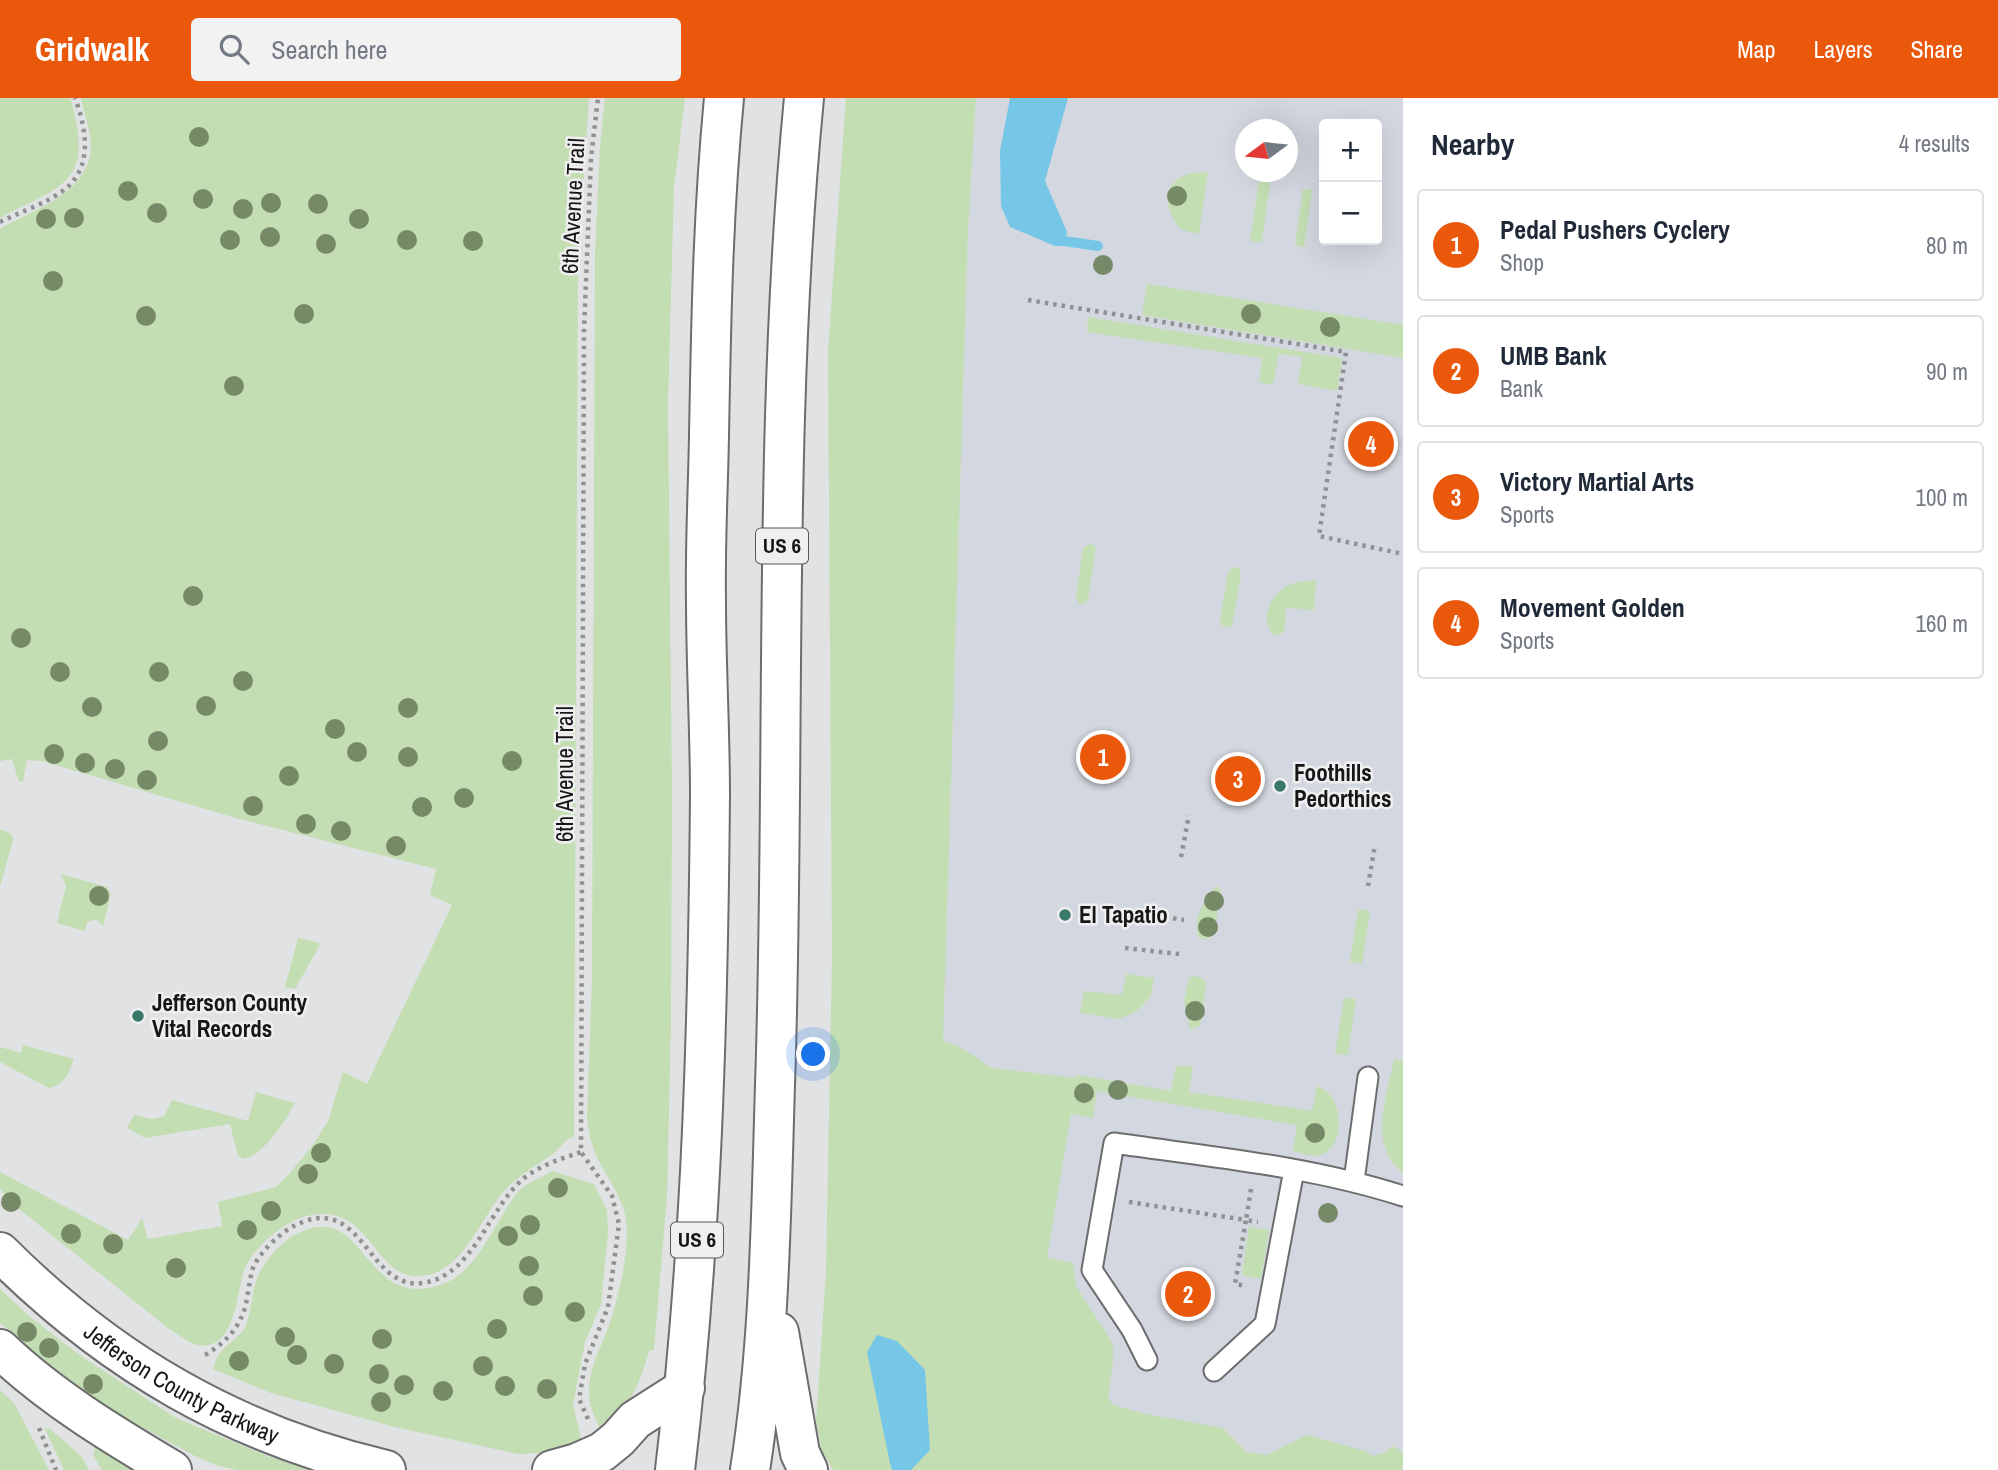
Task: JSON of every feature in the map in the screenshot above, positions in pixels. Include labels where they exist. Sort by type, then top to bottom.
[{"type":"main road","name":"US 6","points":[[676,1470],[699,1214],[705,1091],[710,792],[706,598],[711,270],[724,98]]},
{"type":"main road","name":"US 6","points":[[750,1470],[767,1328],[769,1280],[778,995],[787,327],[795,188],[804,98]]},
{"type":"main road","name":"Jefferson County Parkway","points":[[0,1252],[30,1282],[117,1353],[201,1404],[246,1425],[308,1448],[386,1470]]},
{"type":"main road","points":[[769,1280],[800,1453],[808,1470]]},
{"type":"main road","points":[[0,1349],[58,1396],[172,1470]]},
{"type":"main road","points":[[552,1470],[602,1452],[635,1420],[685,1388]]},
{"type":"lane","points":[[1354,1181],[1368,1077]]},
{"type":"lane","points":[[1147,1360],[1132,1330],[1092,1270],[1114,1143],[1354,1181],[1403,1196]]},
{"type":"lane","points":[[1214,1371],[1265,1324],[1294,1170]]},
{"type":"path","points":[[0,222],[65,189],[81,168],[86,141],[75,98]]},
{"type":"path","name":"6th Avenue Trail","points":[[581,1152],[584,330],[591,158],[597,98]]},
{"type":"path","points":[[1028,300],[1346,352],[1319,536],[1403,554]]},
{"type":"path","points":[[1181,857],[1188,815]]},
{"type":"path","points":[[1368,886],[1375,845]]},
{"type":"path","points":[[1131,912],[1184,920]]},
{"type":"path","points":[[1125,948],[1179,954]]},
{"type":"path","points":[[205,1355],[222,1345],[242,1318],[253,1267],[290,1228],[316,1219],[340,1221],[354,1231],[383,1268],[402,1281],[419,1283],[438,1280],[467,1255],[503,1202],[523,1179],[543,1166],[581,1152],[612,1196],[619,1224],[608,1307],[585,1364],[579,1399],[588,1421]]},
{"type":"path","points":[[1104,1198],[1246,1220],[1235,1284],[1271,1290]]},
{"type":"path","points":[[35,1421],[55,1470]]},
{"type":"shaded area","points":[[976,98],[1403,98],[1403,1470],[946,1470],[935,1268],[968,229]]},
{"type":"green space","points":[[0,98],[68,98],[71,100],[79,149],[76,165],[57,188],[0,218]]},
{"type":"green space","points":[[81,98],[589,98],[578,260],[574,1136],[507,1188],[458,1256],[436,1273],[407,1275],[394,1268],[353,1224],[340,1217],[318,1214],[290,1222],[258,1248],[249,1260],[243,1273],[231,1323],[225,1334],[206,1346],[189,1342],[169,1329],[14,1205],[0,1189],[0,1172],[128,1240],[142,1218],[148,1239],[222,1226],[218,1202],[276,1187],[312,1146],[328,1121],[343,1072],[367,1084],[452,905],[430,895],[436,869],[239,819],[42,761],[27,760],[23,782],[19,782],[12,759],[0,761],[0,229],[62,195],[75,184],[85,170],[90,154],[90,135]]},
{"type":"green space","points":[[605,98],[685,98],[674,187],[668,405],[672,793],[667,1196],[654,1350],[649,1351],[638,1384],[628,1402],[605,1428],[599,1427],[592,1409],[589,1384],[617,1297],[627,1229],[621,1203],[594,1149],[587,1119],[592,976],[595,254]]},
{"type":"green space","points":[[846,98],[976,98],[968,229],[943,1041],[960,1047],[992,1068],[1076,1078],[1077,1075],[1171,1091],[1176,1066],[1193,1066],[1189,1092],[1312,1111],[1317,1086],[1327,1091],[1338,1111],[1337,1135],[1333,1145],[1325,1153],[1315,1156],[1293,1151],[1297,1125],[1097,1091],[1093,1118],[1071,1114],[1047,1258],[1073,1263],[1076,1286],[1113,1344],[1108,1396],[1113,1405],[1223,1428],[1247,1452],[1267,1455],[1307,1435],[1365,1451],[1372,1456],[1384,1453],[1393,1446],[1403,1453],[1403,1470],[833,1470],[822,1451],[816,1422],[826,1271],[832,957],[828,352]]},
{"type":"green space","points":[[1208,172],[1199,234],[1180,229],[1169,207],[1168,193],[1171,186],[1187,174]]},
{"type":"green space","points":[[1259,182],[1270,182],[1262,242],[1250,241]]},
{"type":"green space","points":[[1303,189],[1312,190],[1304,247],[1295,245]]},
{"type":"green space","points":[[1147,284],[1403,325],[1403,358],[1142,315]]},
{"type":"green space","points":[[1088,317],[1342,358],[1337,391],[1298,384],[1302,357],[1279,354],[1271,385],[1259,382],[1262,358],[1087,332]]},
{"type":"green space","points":[[1091,543],[1096,548],[1088,600],[1079,604],[1076,597],[1083,548]]},
{"type":"green space","points":[[1232,567],[1239,568],[1241,576],[1232,625],[1228,628],[1222,626],[1220,621],[1228,573]]},
{"type":"green space","points":[[1316,581],[1314,610],[1286,608],[1284,632],[1275,636],[1270,631],[1267,618],[1274,598],[1291,584]]},
{"type":"green space","points":[[0,829],[11,834],[13,840],[0,887]]},
{"type":"green space","points":[[61,874],[107,887],[111,893],[103,926],[96,919],[87,922],[85,931],[57,923],[66,886]]},
{"type":"green space","points":[[1217,886],[1221,891],[1214,935],[1204,940],[1199,938],[1197,931],[1198,917],[1204,903]]},
{"type":"green space","points":[[1358,909],[1370,911],[1362,964],[1350,962]]},
{"type":"green space","points":[[298,938],[320,945],[295,989],[285,987]]},
{"type":"green space","points":[[1126,974],[1154,978],[1151,996],[1138,1010],[1120,1019],[1080,1013],[1084,991],[1122,995]]},
{"type":"green space","points":[[1194,976],[1204,979],[1206,984],[1200,1026],[1190,1029],[1184,1001],[1189,978]]},
{"type":"green space","points":[[1344,998],[1356,999],[1348,1055],[1335,1054]]},
{"type":"green space","points":[[23,1045],[74,1059],[66,1078],[49,1088],[0,1062],[0,1047],[21,1053]]},
{"type":"green space","points":[[1394,1059],[1403,1061],[1403,1173],[1392,1162],[1382,1135],[1384,1104]]},
{"type":"green space","points":[[256,1092],[295,1103],[266,1144],[243,1159],[238,1156],[230,1124],[145,1138],[127,1128],[134,1115],[152,1119],[164,1116],[172,1100],[248,1121]]},
{"type":"green space","points":[[552,1171],[594,1184],[607,1210],[608,1233],[601,1305],[585,1342],[573,1405],[582,1442],[561,1452],[518,1454],[395,1427],[271,1393],[213,1369],[219,1354],[245,1327],[255,1284],[265,1264],[273,1252],[296,1234],[324,1227],[341,1232],[381,1273],[397,1284],[417,1289],[443,1284],[455,1278],[475,1258],[519,1190]]},
{"type":"green space","points":[[1249,1227],[1269,1230],[1261,1279],[1242,1275]]},
{"type":"green space","points":[[0,1289],[78,1354],[176,1418],[270,1457],[317,1470],[238,1470],[218,1466],[112,1411],[60,1375],[0,1323]]},
{"type":"green space","points":[[0,1390],[14,1403],[49,1470],[0,1470]]},
{"type":"green space","points":[[49,1428],[81,1456],[89,1470],[64,1470],[45,1429]]},
{"type":"green space","points":[[95,1448],[132,1470],[102,1470],[93,1455]]},
{"type":"water","points":[[1010,98],[1068,98],[1045,181],[1067,232],[1064,246],[1055,246],[1010,227],[1001,206],[1000,151]]},
{"type":"water","points":[[877,1335],[897,1341],[925,1370],[930,1450],[911,1470],[892,1470],[890,1463],[867,1352]]},
{"type":"waterway","points":[[1055,237],[1098,246]]},
{"type":"place","name":"Movement Golden","points":[[1371,444]]},
{"type":"place","name":"Pedal Pushers Cyclery","points":[[1103,757]]},
{"type":"place","name":"Victory Martial Arts","points":[[1238,779]]},
{"type":"place","name":"Foothills Pedorthics","points":[[1280,786]]},
{"type":"place","name":"El Tapatio","points":[[1065,915]]},
{"type":"place","name":"Jefferson County Vital Records","points":[[138,1016]]},
{"type":"place","name":"UMB Bank","points":[[1188,1294]]}]
